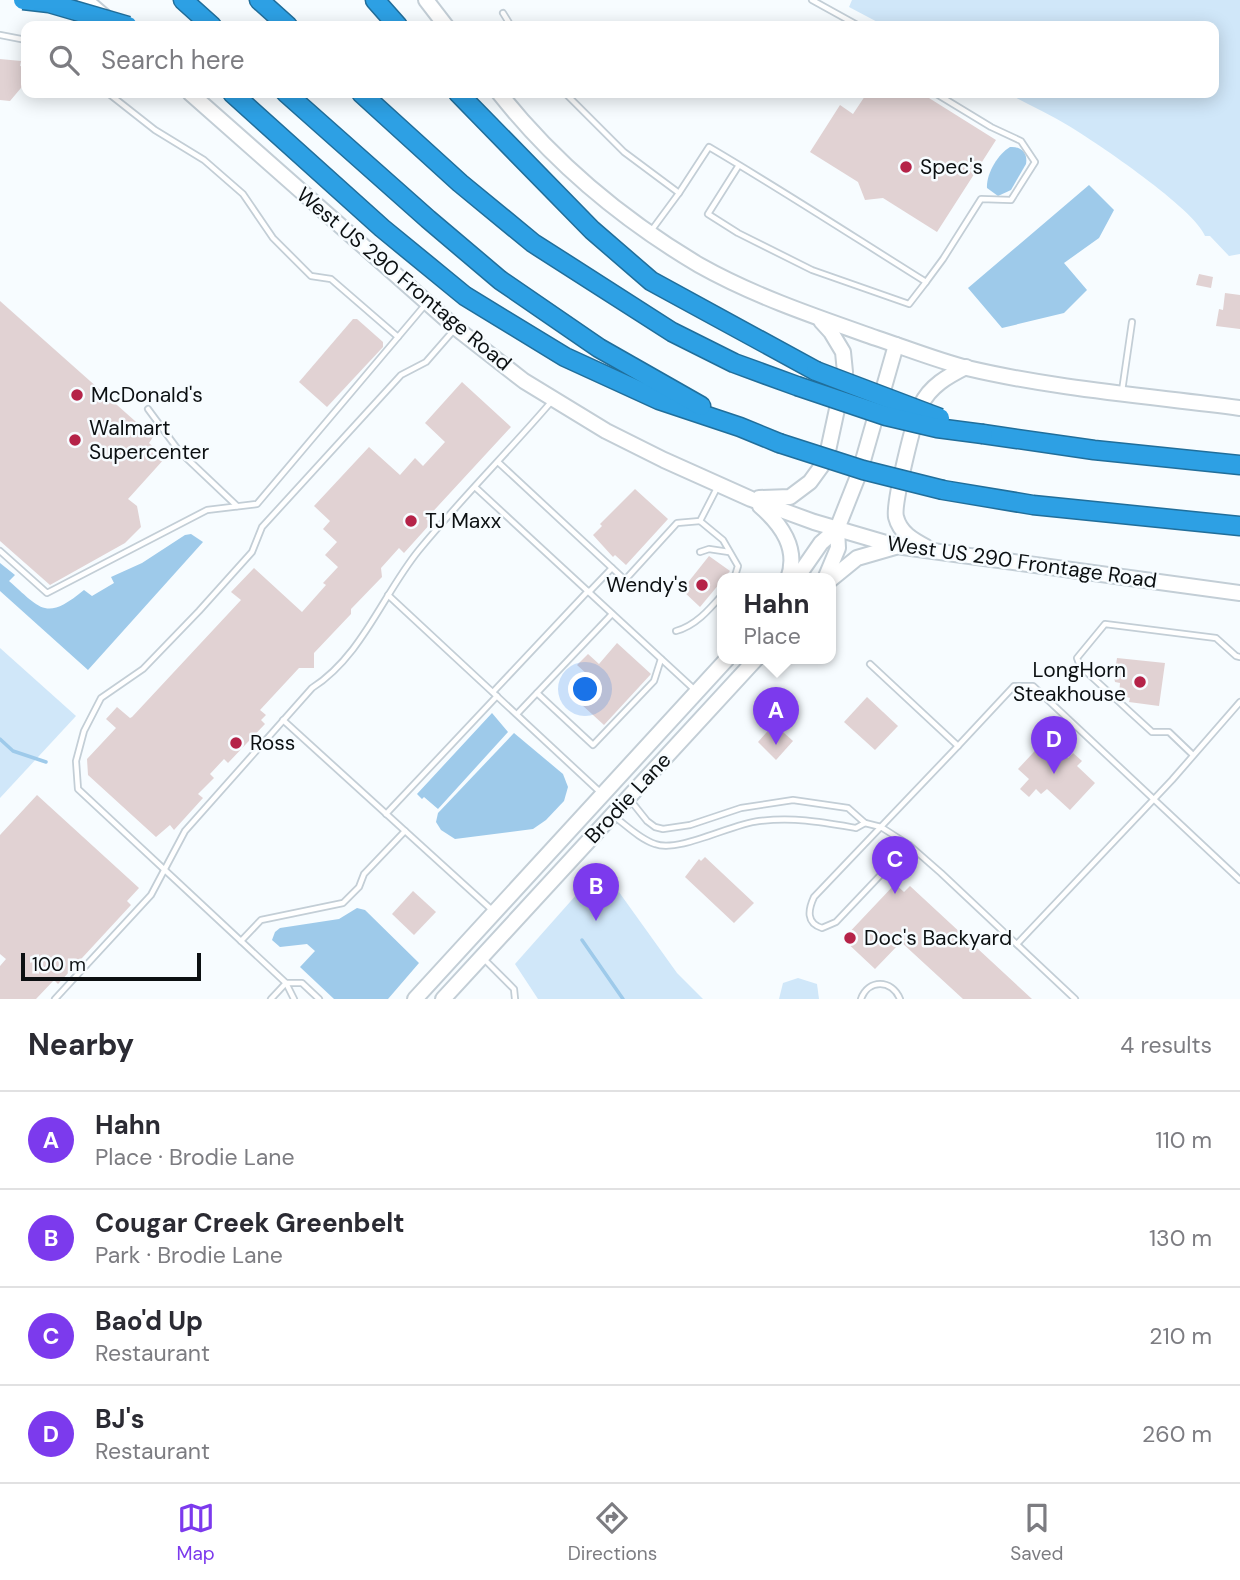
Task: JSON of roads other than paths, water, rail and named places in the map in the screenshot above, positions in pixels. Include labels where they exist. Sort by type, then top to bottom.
[{"type":"highway","points":[[23,0],[49,3],[111,21]]},
{"type":"highway","points":[[183,0],[206,21]]},
{"type":"highway","points":[[259,0],[282,21]]},
{"type":"highway","points":[[379,5],[393,21]]},
{"type":"highway","points":[[238,98],[354,203],[465,296],[565,357],[659,400],[863,470],[943,489],[1033,505],[1240,528]]},
{"type":"highway","points":[[292,98],[500,280],[599,348],[740,427]]},
{"type":"highway","points":[[366,98],[460,183],[533,243],[672,332],[734,362],[886,416],[937,428],[1094,450],[1240,465]]},
{"type":"highway","points":[[463,98],[592,230],[651,281],[816,371],[983,434]]},
{"type":"main road","points":[[85,0],[109,21]]},
{"type":"main road","points":[[426,0],[443,21]]},
{"type":"main road","points":[[435,0],[445,21]]},
{"type":"main road","name":"West US 290 Frontage Road","points":[[196,98],[456,328],[524,381],[606,431],[664,460],[751,499],[896,547],[1240,593]]},
{"type":"main road","points":[[503,98],[527,128],[577,176],[650,232],[700,265],[818,318],[966,368],[1121,393],[1240,408]]},
{"type":"main road","points":[[751,499],[790,497],[810,482],[826,460],[845,372],[843,352],[831,331],[818,318]]},
{"type":"main road","points":[[828,573],[838,548],[837,529],[860,471],[896,345]]},
{"type":"main road","points":[[938,553],[907,537],[896,517],[896,497],[921,406],[947,376],[966,368]]},
{"type":"main road","points":[[751,499],[776,520],[789,543],[793,556],[789,573]]},
{"type":"main road","points":[[800,573],[821,543],[837,529]]},
{"type":"main road","points":[[836,575],[857,558],[896,547]]},
{"type":"main road","name":"Brodie Lane","points":[[415,999],[722,664]]},
{"type":"main road","name":"Brodie Lane","points":[[443,999],[751,664]]},
{"type":"main road","points":[[557,875],[560,862],[568,850],[605,804],[603,794]]},
{"type":"lane","points":[[812,0],[850,21]]},
{"type":"lane","points":[[503,13],[508,21]]},
{"type":"lane","points":[[0,36],[21,39]]},
{"type":"lane","points":[[114,98],[155,130],[204,160],[243,194],[273,238],[311,276],[331,279],[398,337]]},
{"type":"lane","points":[[570,98],[624,152],[679,193]]},
{"type":"lane","points":[[739,164],[708,214],[813,270],[909,304],[981,199],[1011,201],[1035,162],[1021,141],[990,127],[942,98]]},
{"type":"lane","points":[[650,232],[709,147],[926,282]]},
{"type":"lane","points":[[0,551],[47,593],[207,510],[257,504],[427,303]]},
{"type":"lane","points":[[1121,393],[1132,322]]},
{"type":"lane","points":[[294,999],[286,982],[78,789],[76,761],[83,731],[102,698],[143,669],[199,611],[252,552],[262,527],[393,384],[409,370],[426,362],[456,328]]},
{"type":"lane","points":[[55,999],[151,895],[186,831],[312,688],[327,678],[350,653],[419,550],[554,399]]},
{"type":"lane","points":[[148,409],[179,451],[238,506]]},
{"type":"lane","points":[[498,462],[625,580],[677,523],[700,521],[723,540],[738,566],[736,573]]},
{"type":"lane","points":[[700,521],[719,484]]},
{"type":"lane","points":[[475,487],[697,692]]},
{"type":"lane","points":[[700,552],[709,549],[730,552]]},
{"type":"lane","points":[[386,814],[612,568]]},
{"type":"lane","points":[[388,595],[603,794]]},
{"type":"lane","points":[[676,631],[687,628],[717,601]]},
{"type":"lane","points":[[517,714],[612,614]]},
{"type":"lane","points":[[1193,755],[1169,732],[1152,732],[1080,666],[1077,658],[1105,624],[1216,638],[1240,657]]},
{"type":"lane","points":[[537,693],[593,745],[653,681],[661,659]]},
{"type":"lane","points":[[870,664],[958,746]]},
{"type":"lane","points":[[909,845],[835,922],[822,929],[810,920],[808,909],[814,897],[1014,686],[1033,686],[1240,880]]},
{"type":"lane","points":[[1017,944],[1154,799],[1240,702]]},
{"type":"lane","points":[[283,720],[494,912]]},
{"type":"lane","points":[[628,798],[647,821],[663,829],[690,825],[741,808],[793,800],[848,808],[865,823],[881,827],[909,845],[1075,999]]},
{"type":"lane","points":[[612,815],[657,845],[680,845],[755,821],[795,818],[856,828],[865,823]]},
{"type":"lane","points":[[241,941],[261,920],[343,903],[359,887],[364,874],[405,831]]},
{"type":"lane","points":[[482,957],[514,989],[515,999]]},
{"type":"lane","points":[[271,999],[286,982]]},
{"type":"lane","points":[[286,982],[302,983],[320,999]]},
{"type":"lane","points":[[860,999],[869,986],[880,983],[892,987],[900,999]]},
{"type":"water","points":[[1010,147],[1023,151],[1026,164],[1011,190],[998,196],[987,188],[988,177],[997,159]]},
{"type":"water","points":[[1089,185],[1114,210],[1099,238],[1064,263],[1087,290],[1064,313],[1002,328],[968,288]]},
{"type":"water","points":[[191,534],[203,542],[88,670],[0,591],[0,563],[15,575],[9,581],[37,605],[45,608],[61,606],[84,590],[92,596],[114,583],[111,577],[142,563],[185,535]]},
{"type":"water","points":[[492,713],[508,732],[438,809],[424,797],[422,799],[417,794]]},
{"type":"water","points":[[514,733],[563,774],[568,787],[564,801],[533,829],[455,839],[441,830],[436,822],[438,813]]},
{"type":"water","points":[[357,908],[365,910],[419,963],[388,999],[334,999],[300,967],[315,951],[307,944],[280,947],[272,940],[280,928],[339,919]]},
{"type":"waterway","points":[[0,739],[13,751],[46,762]]},
{"type":"waterway","points":[[582,940],[623,999]]},
{"type":"place","name":"Spec's","points":[[906,167]]},
{"type":"place","name":"McDonald's","points":[[77,395]]},
{"type":"place","name":"Walmart Supercenter","points":[[75,440]]},
{"type":"place","name":"TJ Maxx","points":[[411,521]]},
{"type":"place","name":"Wendy's","points":[[702,585]]},
{"type":"place","name":"LongHorn Steakhouse","points":[[1140,682]]},
{"type":"place","name":"Ross","points":[[236,743]]},
{"type":"place","name":"Hahn","points":[[776,745]]},
{"type":"place","name":"BJ's","points":[[1054,774]]},
{"type":"place","name":"Bao'd Up","points":[[895,894]]},
{"type":"place","name":"Cougar Creek Greenbelt","points":[[596,921]]},
{"type":"place","name":"Doc's Backyard","points":[[850,938]]}]
